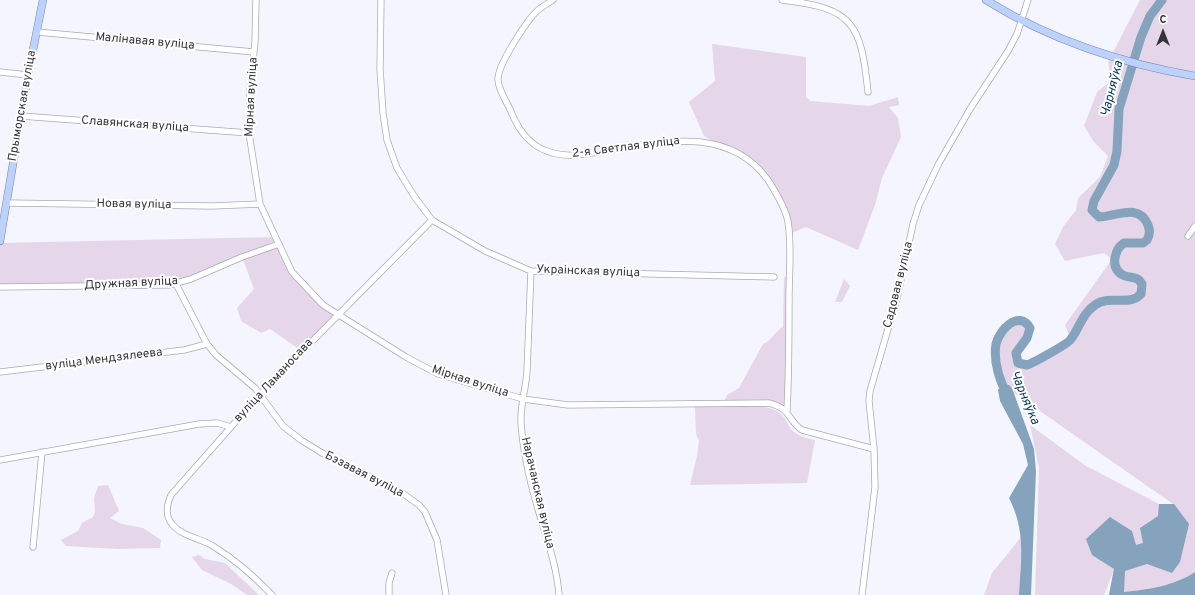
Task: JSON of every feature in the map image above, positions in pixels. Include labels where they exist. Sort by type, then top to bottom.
[{"type":"main road","name":"Прыморская вуліца","points":[[0,241],[3,212],[7,203],[28,75],[44,0]]},
{"type":"main road","points":[[986,0],[1020,21],[1111,55],[1159,69],[1195,76]]},
{"type":"street","name":"Мірная вуліца","points":[[256,0],[248,134],[260,204],[292,272],[323,305],[406,357],[438,374],[523,399],[568,405],[757,403],[777,405],[787,411]]},
{"type":"street","name":"Украінская вуліца","points":[[381,0],[380,69],[382,113],[387,140],[397,168],[414,196],[432,220],[485,251],[531,270],[774,276]]},
{"type":"street","name":"2-я Светлая вуліца","points":[[553,0],[537,11],[526,25],[501,67],[498,80],[517,125],[527,138],[538,148],[561,155],[585,154],[663,142],[696,141],[717,144],[737,153],[754,166],[767,180],[788,221],[789,277],[787,411]]},
{"type":"street","points":[[782,0],[807,3],[827,8],[838,12],[848,22],[862,46],[868,92]]},
{"type":"street","name":"Садовая вуліца","points":[[862,595],[875,487],[870,391],[898,298],[913,224],[919,205],[947,150],[1017,34],[1028,0]]},
{"type":"street","name":"Малінавая вуліца","points":[[37,32],[254,52]]},
{"type":"street","points":[[0,72],[28,75]]},
{"type":"street","name":"Славянская вуліца","points":[[21,116],[248,134]]},
{"type":"street","name":"Новая вуліца","points":[[7,203],[212,206],[260,204]]},
{"type":"street","name":"вуліца Ламаносава","points":[[0,460],[199,424],[222,424],[231,427],[260,394],[432,220]]},
{"type":"street","points":[[1188,236],[1195,226]]},
{"type":"street","name":"Дружная вуліца","points":[[0,287],[176,284],[279,244]]},
{"type":"street","name":"Нарачанская вуліца","points":[[531,270],[527,378],[520,411],[521,425],[530,474],[553,562],[559,595]]},
{"type":"street","name":"Бэзавая вуліца","points":[[176,284],[207,344],[216,355],[249,382],[260,394],[276,418],[301,440],[333,459],[401,492],[419,505],[425,512],[434,530],[442,566],[446,595]]},
{"type":"street","name":"вуліца Мендзялеева","points":[[0,372],[184,350],[207,344]]},
{"type":"street","points":[[787,411],[802,430],[874,450]]},
{"type":"street","points":[[231,427],[171,495],[168,501],[167,514],[172,525],[222,552],[254,577],[272,595]]},
{"type":"street","points":[[33,547],[42,452]]},
{"type":"street","points":[[389,595],[389,583],[392,573]]},
{"type":"shaded area","points":[[1140,0],[1195,0],[1195,572],[1175,582],[1165,585],[1109,595],[1113,572],[1104,595],[1035,595],[1039,468],[1030,425],[1086,466],[1159,504],[1173,504],[1014,393],[1012,388],[1002,384],[999,376],[996,355],[999,334],[1004,326],[1012,322],[1023,321],[1030,328],[1027,338],[1016,353],[1018,362],[1022,365],[1031,364],[1068,343],[1071,340],[1065,325],[1112,259],[1104,253],[1065,261],[1055,244],[1063,227],[1076,210],[1078,198],[1100,177],[1108,156],[1094,142],[1084,126],[1097,92],[1111,81],[1108,62]]},
{"type":"shaded area","points":[[712,44],[806,57],[806,97],[810,101],[869,106],[898,97],[899,105],[889,107],[898,118],[901,137],[882,178],[875,205],[858,250],[806,227],[792,233],[767,180],[754,166],[704,136],[689,102],[715,81]]},
{"type":"shaded area","points":[[276,237],[292,272],[323,305],[338,314],[299,349],[270,329],[261,333],[241,321],[237,308],[254,289],[242,257],[176,284],[0,287],[0,243]]},
{"type":"shaded area","points":[[784,277],[789,277],[787,411],[777,405],[724,402],[727,395],[739,388],[763,344],[769,341],[777,331],[783,327]]},
{"type":"shaded area","points":[[844,279],[850,286],[842,302],[835,302]]},
{"type":"shaded area","points":[[749,406],[770,408],[780,413],[795,433],[815,440],[807,483],[690,485],[699,441],[696,434],[695,407]]},
{"type":"shaded area","points":[[108,485],[119,511],[110,518],[122,524],[143,528],[161,540],[160,548],[118,549],[66,546],[61,540],[78,531],[82,523],[93,517],[95,512],[94,498],[98,486]]},
{"type":"shaded area","points":[[1022,536],[1019,595],[984,595],[992,573]]},
{"type":"shaded area","points":[[199,555],[205,559],[225,563],[259,595],[247,595],[231,584],[202,570],[192,557]]},
{"type":"water","points":[[1002,384],[1009,385],[1012,388],[1034,449],[1036,471],[1031,595],[1019,595],[1021,557],[1020,534],[1018,522],[1009,498],[1028,465],[1023,444],[1000,401],[998,390]]},
{"type":"water","points":[[1159,504],[1174,504],[1189,524],[1180,562],[1172,573],[1147,564],[1125,571],[1124,592],[1170,584],[1195,572],[1195,595],[1109,595],[1114,569],[1092,555],[1086,539],[1110,517],[1132,531],[1136,545],[1143,543],[1140,528],[1158,516]]},
{"type":"waterway","name":"Чарняўка","points":[[1007,395],[997,370],[995,351],[996,344],[1001,333],[1010,324],[1015,321],[1020,321],[1026,323],[1030,328],[1027,338],[1016,353],[1018,363],[1027,365],[1064,345],[1071,339],[1087,312],[1095,305],[1107,300],[1131,300],[1141,294],[1142,284],[1135,278],[1121,274],[1116,267],[1115,258],[1118,249],[1124,243],[1143,243],[1147,240],[1149,229],[1144,218],[1133,212],[1099,217],[1092,210],[1094,201],[1114,165],[1117,151],[1119,109],[1141,37],[1150,16],[1162,0]]}]
